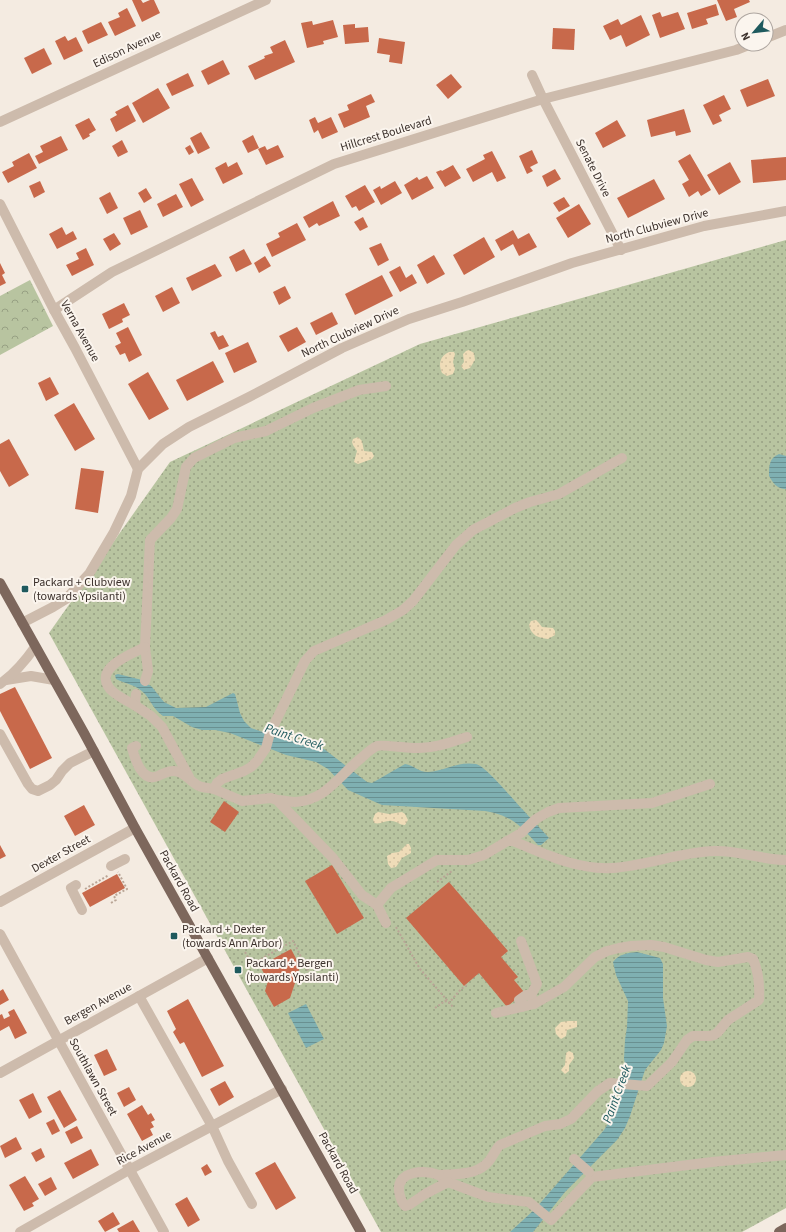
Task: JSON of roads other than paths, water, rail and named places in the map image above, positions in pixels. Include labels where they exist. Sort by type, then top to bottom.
[{"type":"main road","name":"Packard Road","points":[[0,583],[361,1232]]},
{"type":"main road","points":[[779,1232],[786,1228]]},
{"type":"street","name":"Edison Avenue","points":[[0,122],[266,0]]},
{"type":"street","points":[[774,35],[786,30]]},
{"type":"street","name":"Hillcrest Boulevard","points":[[54,310],[112,272],[334,164],[543,99],[734,50]]},
{"type":"street","name":"Senate Drive","points":[[532,75],[621,250]]},
{"type":"street","name":"Verna Avenue","points":[[0,204],[138,469]]},
{"type":"street","name":"North Clubview Drive","points":[[138,469],[163,444],[189,427],[249,398],[342,348],[410,319],[572,263],[704,226],[786,211]]},
{"type":"street","points":[[145,681],[148,671],[144,647],[150,540],[171,518],[177,509],[186,467],[194,458],[234,438],[266,431],[313,408],[359,390],[386,386]]},
{"type":"street","points":[[214,789],[217,783],[222,779],[250,767],[257,761],[266,748],[270,733],[305,661],[314,651],[386,620],[403,610],[413,601],[456,545],[473,530],[520,506],[559,494],[622,458]]},
{"type":"street","points":[[22,623],[53,608],[66,598],[89,574],[114,532],[131,496],[138,469]]},
{"type":"street","points":[[3,682],[27,658],[35,647]]},
{"type":"street","points":[[144,647],[114,664],[108,670],[106,676],[107,684],[110,689],[151,716],[162,727],[189,777]]},
{"type":"street","points":[[3,682],[31,676],[54,680]]},
{"type":"street","points":[[136,694],[136,706]]},
{"type":"street","points":[[0,734],[28,784],[32,789],[38,791],[56,780],[70,763],[94,751]]},
{"type":"street","points":[[136,746],[132,748],[141,769],[144,774],[153,778],[169,771],[177,772],[189,777],[200,786],[214,789],[242,801],[271,798],[295,802],[318,796],[328,790],[373,748],[379,745],[404,748],[432,747],[467,737]]},
{"type":"street","points":[[377,905],[391,888],[437,860],[468,860],[484,855],[521,833],[536,819],[559,808],[652,803],[710,784]]},
{"type":"street","points":[[277,800],[333,858],[362,894],[377,905],[390,923]]},
{"type":"street","name":"Dexter Street","points":[[0,902],[135,828]]},
{"type":"street","points":[[507,841],[513,841],[559,859],[583,866],[598,868],[627,866],[712,851],[733,851],[786,860]]},
{"type":"street","points":[[111,870],[124,863]]},
{"type":"street","points":[[78,888],[71,888],[82,910]]},
{"type":"street","name":"Southlawn Street","points":[[0,934],[164,1232]]},
{"type":"street","points":[[521,941],[537,984],[532,1000]]},
{"type":"street","points":[[439,1175],[465,1173],[479,1169],[490,1161],[496,1148],[500,1145],[545,1126],[560,1124],[572,1119],[598,1091],[610,1083],[647,1086],[672,1062],[687,1040],[692,1036],[714,1035],[728,1020],[759,1004],[760,984],[757,968],[753,959],[748,957],[718,962],[706,960],[664,947],[645,946],[619,948],[595,957],[564,987],[532,1000],[522,1007],[496,1013]]},
{"type":"street","name":"Bergen Avenue","points":[[0,1073],[208,958]]},
{"type":"street","points":[[139,996],[212,1126],[228,1161],[252,1204]]},
{"type":"street","name":"Rice Avenue","points":[[20,1232],[129,1170],[282,1089]]},
{"type":"street","points":[[448,1182],[430,1191],[409,1205],[405,1206],[402,1203],[399,1188],[401,1180],[409,1174],[432,1172],[448,1182],[488,1197],[529,1202],[551,1220],[592,1177],[712,1162],[786,1155]]},
{"type":"street","points":[[574,1159],[589,1172]]},
{"type":"water","points":[[779,454],[786,456],[786,489],[778,487],[769,476],[771,460]]},
{"type":"water","points":[[118,674],[142,680],[152,687],[164,702],[176,708],[206,707],[233,693],[235,694],[240,713],[244,721],[251,728],[277,737],[324,749],[367,782],[372,783],[405,764],[421,771],[428,772],[469,763],[476,764],[481,766],[493,777],[549,838],[541,845],[538,845],[515,822],[495,813],[485,811],[382,805],[348,790],[328,769],[316,762],[286,755],[230,733],[215,730],[202,730],[192,727],[173,716],[163,716],[157,711],[142,691],[116,679],[115,675]]},
{"type":"water","points":[[637,952],[660,958],[663,964],[663,998],[667,1026],[664,1043],[661,1050],[645,1070],[630,1116],[625,1128],[617,1140],[565,1192],[533,1232],[510,1232],[535,1209],[604,1130],[616,1108],[626,1068],[624,1059],[628,1001],[616,975],[613,962],[615,959],[627,953]]},
{"type":"water","points":[[306,1004],[324,1039],[306,1048],[288,1013]]},
{"type":"place","name":"Packard + Clubview (towards Ypsilanti)","points":[[25,589]]},
{"type":"place","name":"Packard + Dexter (towards Ann Arbor)","points":[[174,936]]},
{"type":"place","name":"Packard + Bergen (towards Ypsilanti)","points":[[238,970]]},
{"type":"water label","name":"Paint Creek","points":[[294,737]]},
{"type":"water label","name":"Paint Creek","points":[[617,1094]]}]
